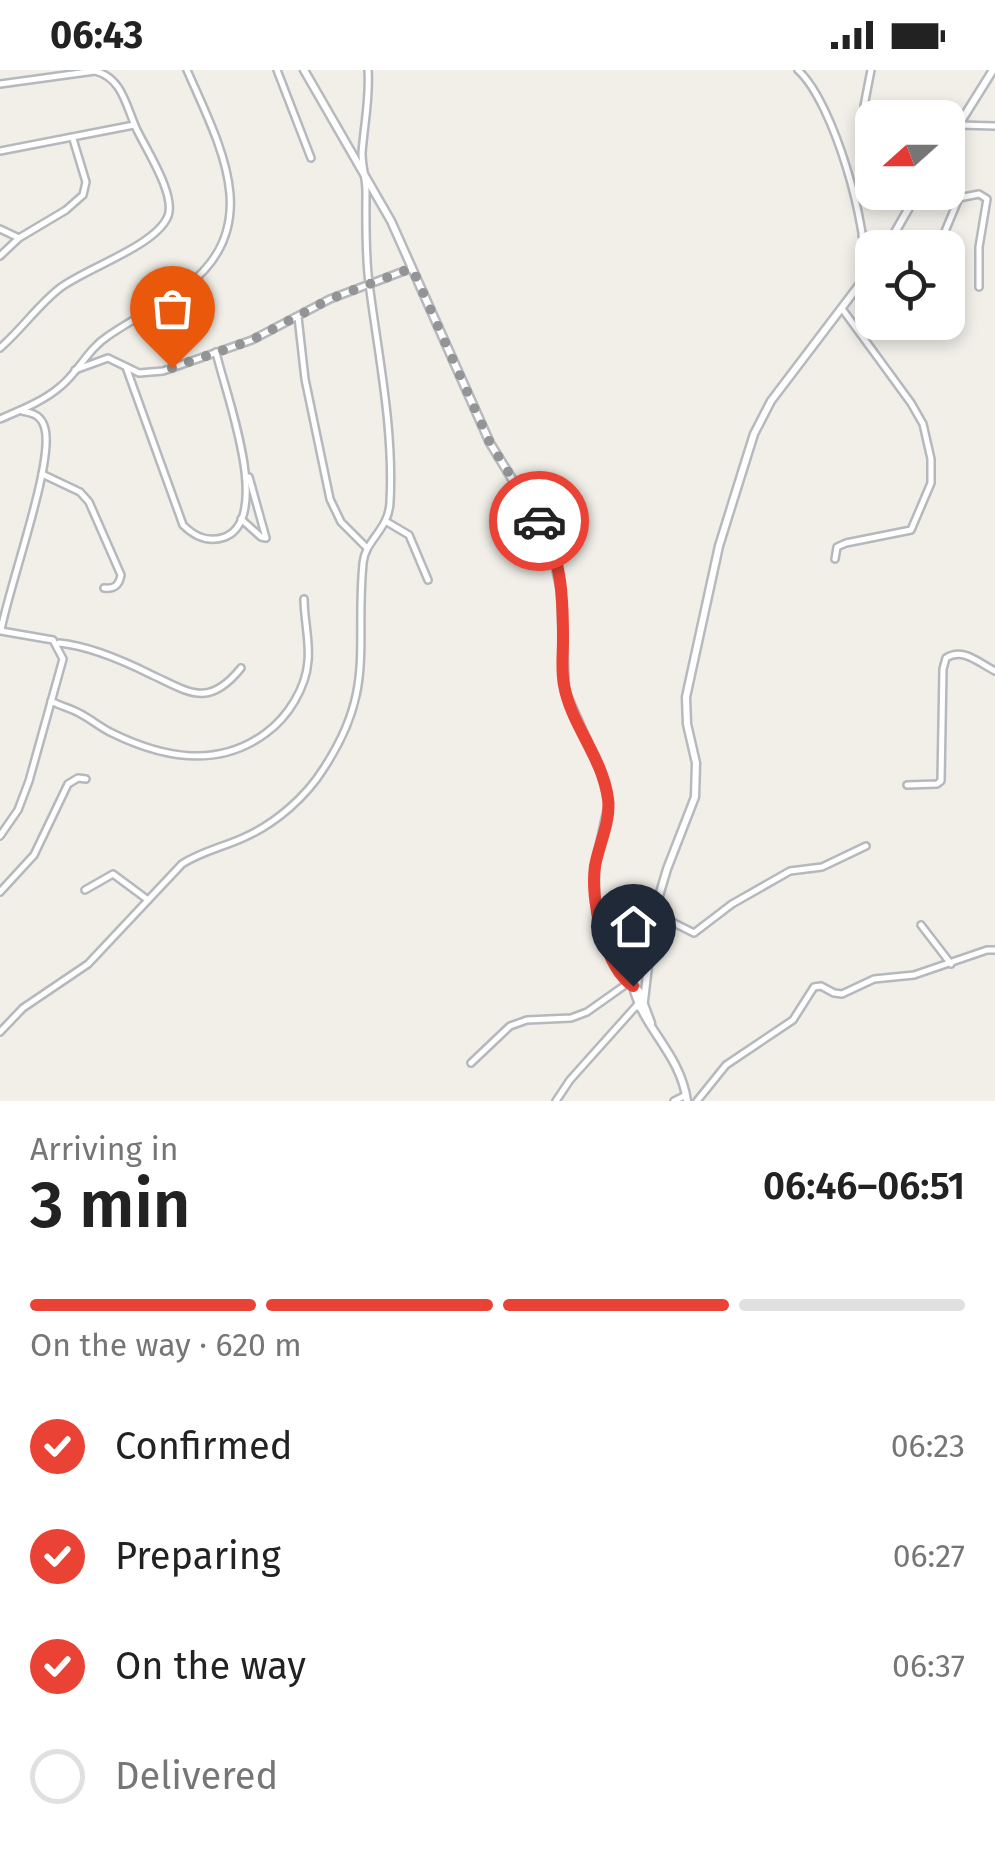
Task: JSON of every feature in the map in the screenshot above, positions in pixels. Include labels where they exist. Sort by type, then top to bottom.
[{"type":"street","points":[[0,84],[95,70],[106,74],[124,98],[168,199],[168,216],[154,233],[60,288],[0,348]]},
{"type":"street","points":[[0,419],[54,392],[98,343],[168,300],[219,254],[227,234],[232,198],[187,70]]},
{"type":"street","points":[[277,70],[311,158]]},
{"type":"street","points":[[304,70],[364,169],[490,443],[555,554],[561,591],[564,690],[609,802],[595,868],[595,902],[611,959],[678,1066],[687,1098],[674,1101]]},
{"type":"street","points":[[0,1032],[23,1008],[88,964],[192,858],[245,837],[282,814],[324,768],[358,697],[362,561],[387,522],[390,505],[390,449],[376,315],[369,286],[362,156],[369,101],[368,70]]},
{"type":"street","points":[[798,70],[813,85],[829,113],[860,230]]},
{"type":"street","points":[[865,100],[871,70]]},
{"type":"street","points":[[965,116],[994,70]]},
{"type":"street","points":[[0,151],[135,125]]},
{"type":"street","points":[[965,125],[995,126]]},
{"type":"street","points":[[0,256],[18,238],[66,210],[83,195],[86,182],[73,139]]},
{"type":"street","points":[[965,197],[979,194],[987,199],[979,247],[979,286]]},
{"type":"street","points":[[0,229],[18,238]]},
{"type":"street","points":[[76,370],[104,358],[153,374],[252,340],[330,299],[412,268]]},
{"type":"street","points":[[556,1101],[637,996],[646,976],[654,914],[695,796],[696,763],[686,698],[719,546],[754,434],[771,401],[855,294]]},
{"type":"street","points":[[835,559],[837,548],[846,543],[911,530],[930,491],[932,478],[929,448],[919,414],[843,310]]},
{"type":"street","points":[[298,317],[305,379],[330,499],[341,522],[367,548]]},
{"type":"street","points":[[216,352],[266,538],[241,519]]},
{"type":"street","points":[[126,367],[183,524],[193,534],[206,540],[235,530],[246,495],[245,463]]},
{"type":"street","points":[[20,410],[39,416],[46,442],[42,474],[0,632],[44,636],[195,694],[222,687],[242,668]]},
{"type":"street","points":[[42,474],[80,492],[98,516],[121,575],[118,584],[104,588]]},
{"type":"street","points":[[387,522],[409,535],[428,580]]},
{"type":"street","points":[[51,700],[110,732],[165,754],[208,757],[242,747],[274,728],[300,689],[308,664],[304,599]]},
{"type":"street","points":[[0,836],[18,810],[51,700],[63,659],[57,643]]},
{"type":"street","points":[[906,785],[941,781],[946,658],[952,654],[967,655],[995,670]]},
{"type":"street","points":[[0,892],[34,856],[68,784],[78,778],[86,780]]},
{"type":"street","points":[[654,914],[694,934],[732,904],[790,870],[822,867],[866,846]]},
{"type":"street","points":[[85,890],[113,874],[148,900]]},
{"type":"street","points":[[921,925],[951,964]]},
{"type":"street","points":[[697,1101],[726,1065],[793,1020],[814,987],[842,994],[874,979],[914,975],[995,950]]},
{"type":"street","points":[[471,1062],[510,1026],[527,1020],[562,1020],[637,996]]},
{"type":"way so far","points":[[172,368],[252,340],[330,299],[412,268],[490,443],[539,521]]},
{"type":"route","points":[[539,521],[555,554],[560,578],[564,690],[591,749],[609,802],[595,868],[595,902],[611,959],[633,986]]}]
